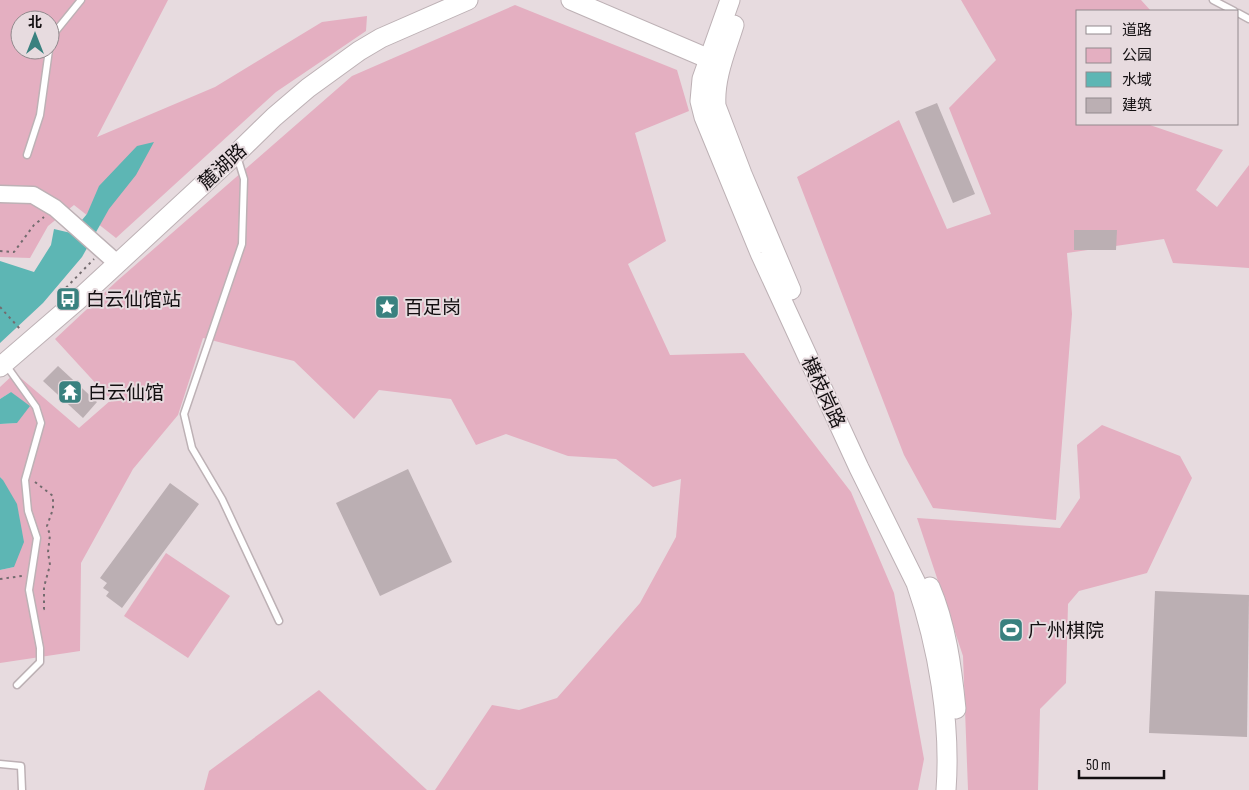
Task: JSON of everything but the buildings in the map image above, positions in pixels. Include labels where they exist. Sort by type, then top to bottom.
[{"type":"main road","name":"麓湖路","points":[[2,365],[118,264],[274,116],[308,88],[359,51],[381,38],[468,0]]},
{"type":"main road","points":[[571,0],[715,62]]},
{"type":"main road","name":"横枝岗路","points":[[730,0],[715,62],[716,106],[793,295],[879,481],[917,555],[932,592],[940,618],[953,682],[958,731],[959,790]]},
{"type":"main road","name":"横枝岗路","points":[[742,0],[700,91],[700,101],[704,117],[760,252],[859,468],[916,583],[934,648],[943,705],[948,772],[946,790]]},
{"type":"street","points":[[0,194],[33,195],[55,208],[118,264]]},
{"type":"lane","points":[[60,26],[81,0]]},
{"type":"lane","points":[[1213,0],[1232,10]]},
{"type":"lane","points":[[27,155],[40,115],[48,60]]},
{"type":"lane","points":[[236,154],[244,179],[242,244],[184,414],[192,448],[222,500],[279,621]]},
{"type":"lane","points":[[2,365],[36,407],[41,423],[25,480],[28,511],[37,538],[29,590],[40,648],[40,662],[17,685]]},
{"type":"lane","points":[[0,764],[20,766],[22,790]]},
{"type":"path","points":[[0,251],[14,252],[34,225],[55,208]]},
{"type":"path","points":[[51,303],[100,247]]},
{"type":"path","points":[[0,307],[22,331]]},
{"type":"path","points":[[0,579],[30,575]]},
{"type":"green space","points":[[0,0],[168,0],[97,137],[215,87],[322,22],[367,16],[366,31],[276,92],[116,238],[74,205],[48,226],[30,258],[0,257]]},
{"type":"green space","points":[[961,0],[1141,0],[1150,10],[1076,10],[1076,125],[1150,125],[1223,150],[1196,190],[1217,207],[1249,165],[1249,268],[1173,263],[1164,239],[1067,253],[1072,314],[1056,520],[933,508],[904,455],[797,177],[899,120],[947,229],[991,214],[949,108],[996,60]]},
{"type":"green space","points":[[515,5],[677,70],[689,111],[635,133],[666,241],[628,264],[670,355],[744,353],[851,492],[894,593],[924,759],[918,790],[435,790],[492,705],[519,710],[557,698],[640,603],[676,537],[681,479],[653,487],[616,459],[568,456],[506,434],[476,445],[451,399],[379,390],[354,419],[294,361],[203,338],[178,415],[133,469],[81,563],[80,651],[0,663],[0,570],[14,567],[3,480],[0,477],[0,424],[17,423],[11,392],[0,399],[0,387],[15,373],[79,428],[111,400],[55,339],[117,281],[352,76]]},
{"type":"green space","name":"广州棋院","points":[[1102,425],[1180,456],[1192,478],[1147,573],[1079,591],[1068,604],[1066,683],[1040,709],[1038,790],[968,790],[963,656],[917,518],[1060,528],[1080,498],[1077,445]]},
{"type":"green space","points":[[166,553],[230,596],[188,658],[124,616]]},
{"type":"green space","points":[[319,690],[427,790],[204,790],[209,771]]},
{"type":"water","points":[[154,142],[136,175],[109,209],[82,257],[43,303],[0,343],[0,261],[34,272],[51,245],[54,229],[71,233],[87,214],[99,186],[137,146]]},
{"type":"water","points":[[11,392],[30,406],[17,423],[0,424],[0,399]]},
{"type":"water","points":[[0,477],[17,504],[24,542],[14,567],[0,570]]},
{"type":"place","name":"白云仙馆站","points":[[68,299]]},
{"type":"place","name":"百足岗","points":[[387,307]]},
{"type":"place","name":"白云仙馆","points":[[70,392]]},
{"type":"place","name":"广州棋院","points":[[1011,630]]}]
